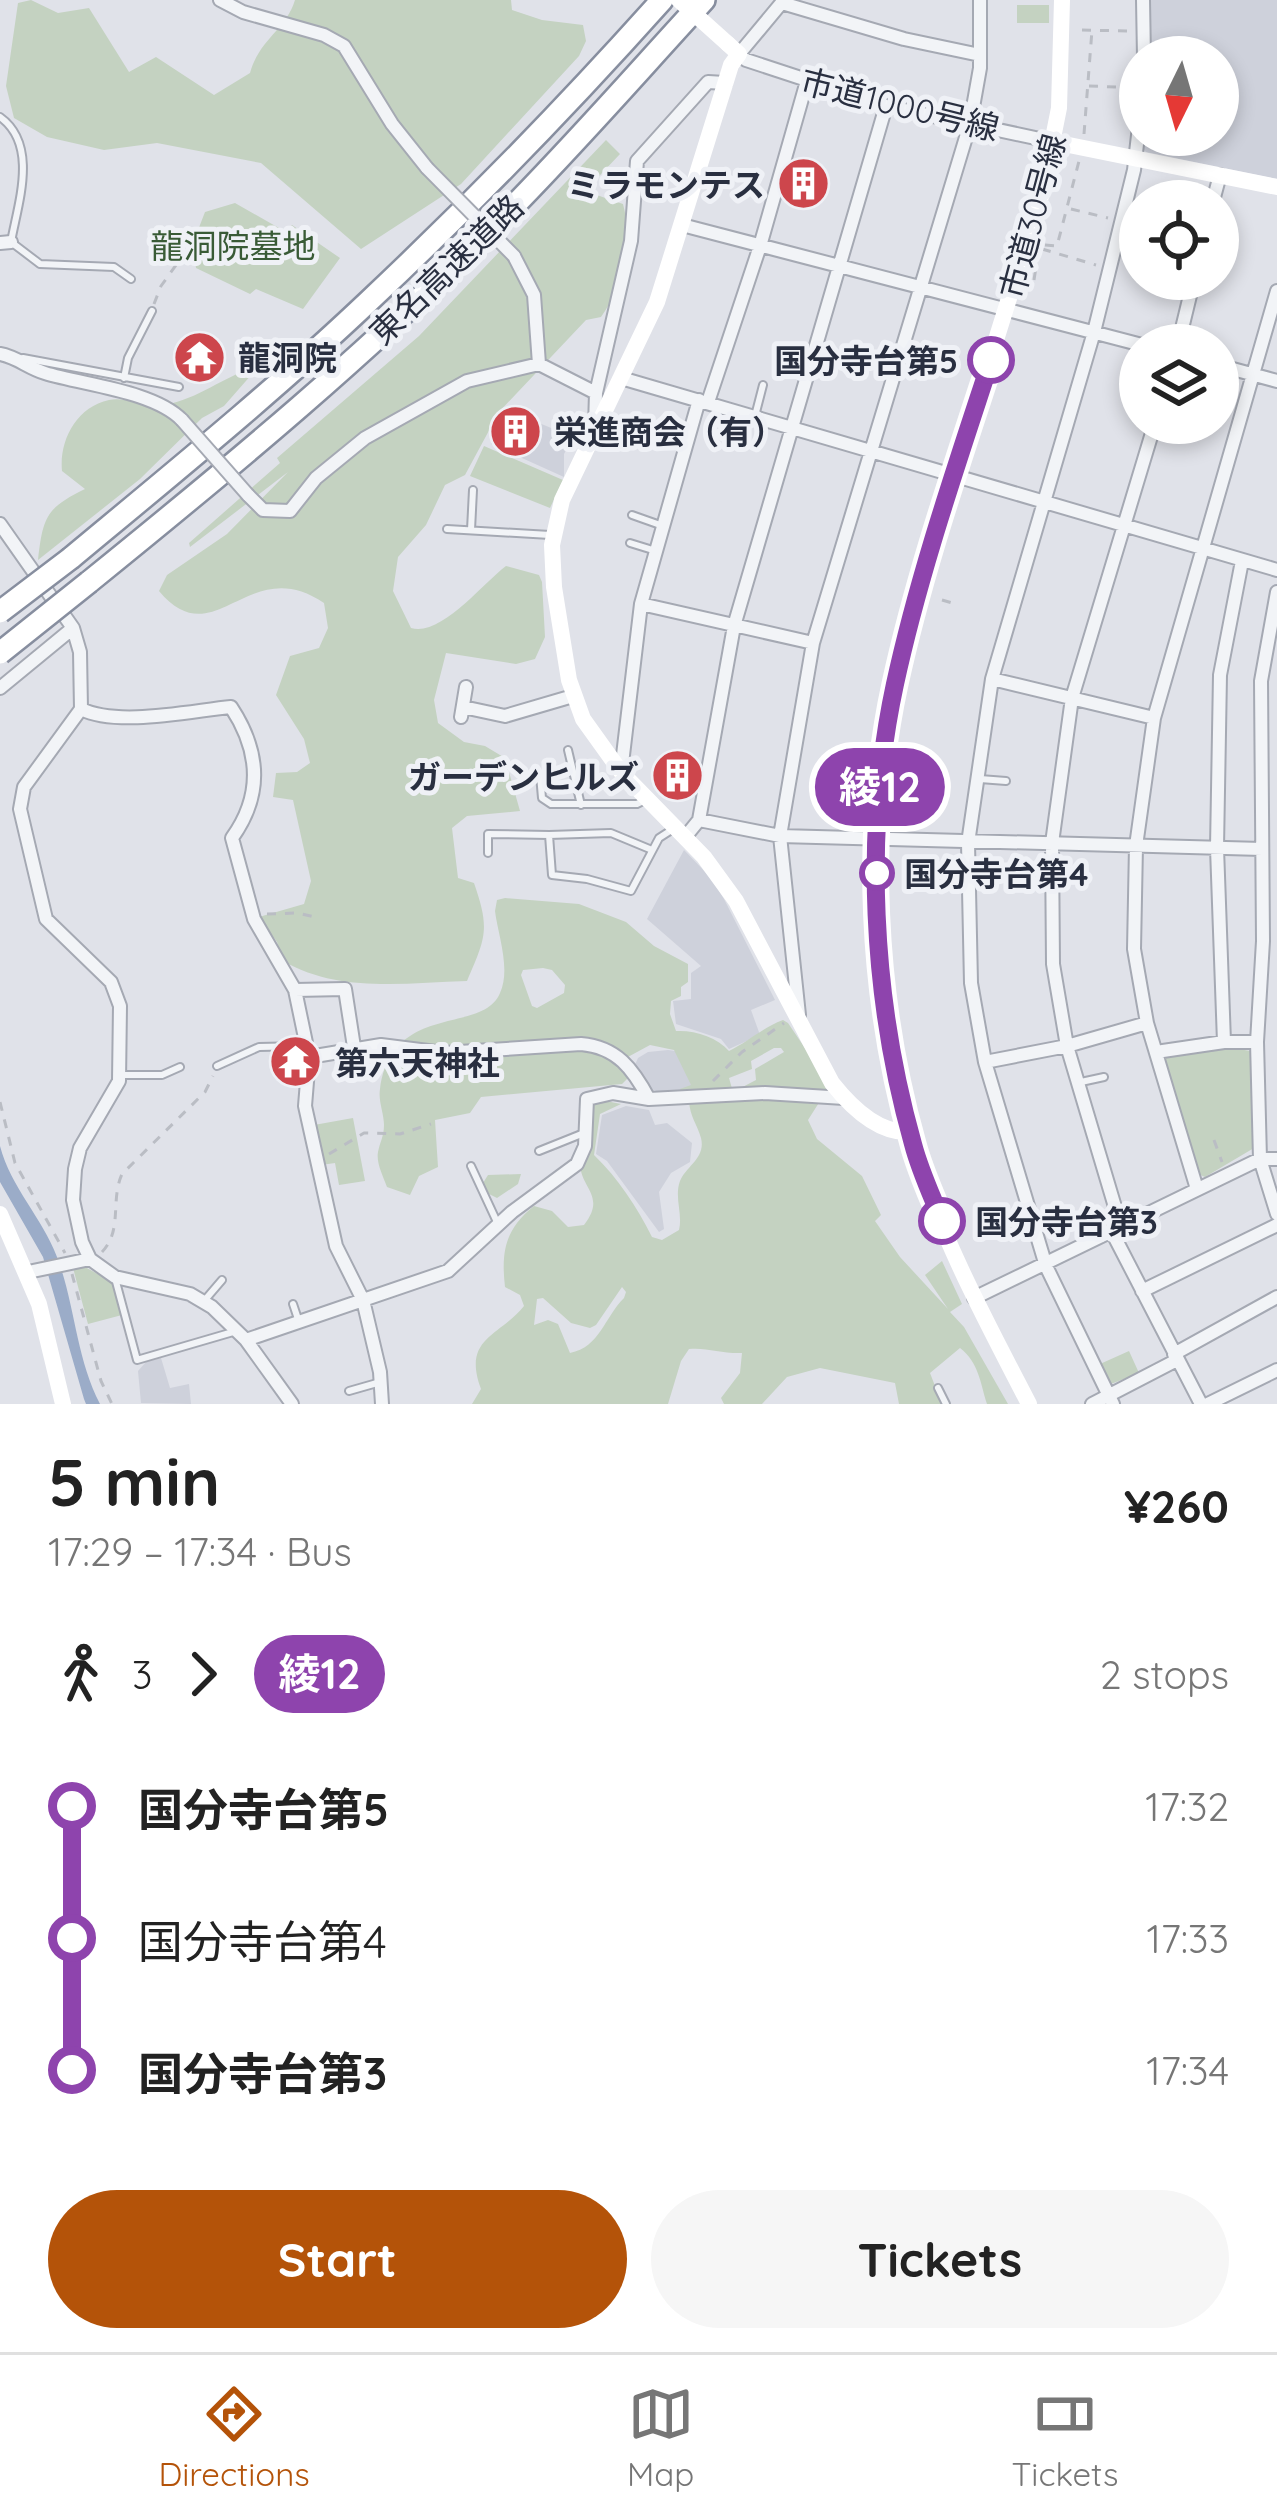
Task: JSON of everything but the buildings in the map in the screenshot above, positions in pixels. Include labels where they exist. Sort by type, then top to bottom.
[{"type":"highway","name":"東名高速道路","points":[[0,612],[258,402],[369,302],[589,81],[662,0]]},
{"type":"highway","name":"東名高速道路","points":[[0,653],[266,438],[388,328],[500,220],[704,0]]},
{"type":"street","points":[[220,0],[344,46],[392,124],[427,168],[514,256],[534,295],[539,364]]},
{"type":"street","points":[[680,0],[734,49]]},
{"type":"street","points":[[797,1022],[781,836],[813,643],[970,124],[980,55],[980,0]]},
{"type":"street","name":"市道30号線","points":[[1029,1404],[974,1298],[910,1132],[884,992],[877,840],[895,682],[1054,142],[1063,66],[1062,0]]},
{"type":"street","points":[[1143,0],[1144,36]]},
{"type":"street","points":[[910,1132],[883,1129],[844,1098],[797,1022],[736,901],[681,832],[621,772],[583,719],[573,696],[558,619],[553,536],[562,500],[657,302],[734,49],[783,1],[904,39],[980,55]]},
{"type":"street","name":"市道1000号線","points":[[734,49],[756,65],[886,106],[1277,187]]},
{"type":"street","points":[[621,772],[641,604],[704,401],[760,246],[807,81]]},
{"type":"street","points":[[595,427],[596,392],[631,241],[637,161],[708,82],[725,82]]},
{"type":"street","points":[[700,820],[734,626],[886,106]]},
{"type":"street","points":[[1131,180],[1136,156]]},
{"type":"street","points":[[1219,180],[1220,175]]},
{"type":"street","points":[[682,225],[1119,339]]},
{"type":"street","points":[[1111,1400],[1046,1266],[985,1062],[971,983],[968,843],[992,679],[1094,332],[1119,225]]},
{"type":"street","points":[[1197,1189],[1147,1023],[1134,949],[1136,846],[1154,718],[1277,291]]},
{"type":"street","points":[[7,355],[38,371],[173,410],[263,510],[290,511],[316,478],[365,438],[467,381],[539,364],[596,392]]},
{"type":"street","points":[[1239,371],[1277,381]]},
{"type":"street","points":[[621,378],[1277,570]]},
{"type":"street","points":[[1149,444],[1072,698],[1052,843],[1053,964],[1067,1046],[1116,1230],[1176,1357],[1204,1404],[1277,1370]]},
{"type":"street","points":[[0,524],[73,628],[80,652],[81,709],[24,787],[20,809],[46,919],[111,982],[120,1006],[119,1075],[80,1148],[75,1169],[73,1199],[82,1242],[90,1259],[115,1276],[204,1301],[241,1336],[292,1404]]},
{"type":"street","points":[[1224,1042],[1217,848],[1220,675],[1242,561]]},
{"type":"street","points":[[1277,592],[1261,681],[1262,849],[1270,879],[1270,941],[1258,1005],[1257,1042],[1260,1160],[1277,1214]]},
{"type":"street","points":[[641,604],[813,643]]},
{"type":"street","points":[[0,688],[73,628]]},
{"type":"street","points":[[992,679],[1154,718]]},
{"type":"street","points":[[1261,681],[1277,681]]},
{"type":"street","points":[[466,686],[462,712],[505,716],[573,696]]},
{"type":"street","points":[[81,709],[95,716],[119,716],[231,707],[244,727],[254,763],[249,814],[232,838],[253,915],[295,990],[308,1051],[305,1106],[336,1246],[363,1300],[382,1404]]},
{"type":"street","points":[[1262,745],[1277,746]]},
{"type":"street","points":[[1262,813],[1277,812]]},
{"type":"street","points":[[681,832],[700,820],[781,836],[1262,849]]},
{"type":"street","points":[[295,990],[345,989],[354,1048]]},
{"type":"street","points":[[1258,1005],[1277,1005]]},
{"type":"street","points":[[985,1062],[1067,1046],[1147,1023]]},
{"type":"street","points":[[1156,1052],[1257,1042]]},
{"type":"street","points":[[308,1051],[381,1045],[444,1052],[602,1045],[628,1066],[649,1099]]},
{"type":"street","points":[[241,1336],[299,1322],[448,1271],[577,1164],[585,1146],[586,1099],[613,1093],[649,1099],[709,1094],[844,1098]]},
{"type":"street","points":[[974,1298],[1260,1160],[1277,1159]]},
{"type":"street","points":[[0,1214],[7,1250],[33,1271],[62,1404]]},
{"type":"street","points":[[1142,1291],[1277,1225]]},
{"type":"street","points":[[33,1271],[90,1259]]},
{"type":"street","points":[[1092,1404],[1111,1400],[1277,1297]]},
{"type":"lane","points":[[0,118],[8,122],[25,159],[6,243],[40,264],[114,267],[131,279]]},
{"type":"lane","points":[[124,378],[128,358],[152,311]]},
{"type":"lane","points":[[7,355],[179,387]]},
{"type":"lane","points":[[754,416],[763,385]]},
{"type":"lane","points":[[471,530],[473,490]]},
{"type":"lane","points":[[632,515],[663,526]]},
{"type":"lane","points":[[447,530],[553,536]]},
{"type":"lane","points":[[629,543],[656,551]]},
{"type":"lane","points":[[568,750],[581,805]]},
{"type":"lane","points":[[540,775],[542,798],[551,804],[637,804],[648,798]]},
{"type":"lane","points":[[976,778],[1006,781]]},
{"type":"lane","points":[[549,835],[552,875],[631,891],[659,838],[681,832]]},
{"type":"lane","points":[[476,833],[611,833],[652,850]]},
{"type":"lane","points":[[488,834],[488,853]]},
{"type":"lane","points":[[218,1066],[259,1047],[308,1051]]},
{"type":"lane","points":[[119,1075],[162,1075],[180,1066]]},
{"type":"lane","points":[[1078,1083],[1104,1077]]},
{"type":"lane","points":[[539,1150],[584,1133]]},
{"type":"lane","points":[[471,1166],[498,1225]]},
{"type":"lane","points":[[115,1276],[137,1360],[241,1336]]},
{"type":"lane","points":[[204,1301],[222,1280]]},
{"type":"lane","points":[[293,1304],[299,1322]]},
{"type":"lane","points":[[349,1390],[381,1382]]},
{"type":"lane","points":[[938,1388],[946,1404]]},
{"type":"path","points":[[1082,30],[1144,31]]},
{"type":"path","points":[[1083,135],[1092,30]]},
{"type":"path","points":[[1089,86],[1119,87]]},
{"type":"path","points":[[1043,249],[1058,246],[1080,154]]},
{"type":"path","points":[[1069,208],[1119,221]]},
{"type":"path","points":[[152,311],[161,286],[189,247]]},
{"type":"path","points":[[1043,249],[1109,269]]},
{"type":"path","points":[[1034,280],[1043,249]]},
{"type":"path","points":[[941,600],[959,605]]},
{"type":"path","points":[[253,915],[297,913],[319,918]]},
{"type":"path","points":[[709,1094],[716,1076],[732,1060],[797,1022]]},
{"type":"path","points":[[90,1259],[105,1250],[114,1235],[116,1191],[122,1174],[205,1092],[218,1066]]},
{"type":"path","points":[[341,1144],[364,1133],[400,1134],[431,1124]]},
{"type":"path","points":[[1214,1140],[1222,1163]]},
{"type":"shaded area","points":[[1149,0],[1277,0],[1277,179],[1165,156],[1239,156],[1239,36],[1150,36]]},
{"type":"shaded area","points":[[510,411],[573,437],[564,454],[564,477],[491,444]]},
{"type":"shaded area","points":[[684,850],[724,899],[775,1000],[751,1010],[760,1035],[729,1049],[721,1039],[676,1024],[673,1001],[691,999],[691,973],[701,966],[647,919]]},
{"type":"shaded area","points":[[668,1050],[683,1052],[693,1092],[661,1093],[644,1086],[634,1067],[638,1058]]},
{"type":"shaded area","points":[[626,1106],[649,1110],[655,1125],[667,1123],[692,1143],[690,1162],[671,1173],[659,1192],[664,1229],[659,1232],[607,1161],[596,1154],[602,1115]]},
{"type":"shaded area","points":[[161,1358],[170,1388],[189,1384],[191,1404],[141,1403],[138,1371],[146,1362]]},
{"type":"green space","points":[[31,0],[58,13],[89,8],[129,72],[156,57],[214,95],[250,73],[295,0],[511,0],[512,10],[583,25],[586,41],[579,56],[461,184],[361,249],[261,163],[157,143],[104,150],[47,137],[14,118],[6,86],[18,3]]},
{"type":"green space","points":[[1017,5],[1049,5],[1049,23],[1017,23]]},
{"type":"green space","points":[[606,140],[620,154],[585,191],[623,204],[626,218],[626,248],[609,305],[601,317],[586,320],[499,412],[465,475],[445,485],[426,525],[398,557],[393,591],[411,628],[423,629],[448,617],[506,566],[539,575],[542,582],[545,637],[535,659],[516,664],[446,653],[434,700],[438,723],[464,742],[485,746],[505,758],[520,811],[467,816],[452,828],[458,878],[474,883],[482,912],[484,933],[478,954],[467,981],[372,984],[304,971],[283,961],[277,942],[259,917],[304,904],[311,881],[293,800],[273,797],[276,773],[297,772],[310,763],[304,739],[276,695],[290,656],[319,648],[328,628],[324,603],[297,590],[274,589],[198,614],[179,609],[159,591],[167,575],[227,534],[288,472],[190,547],[189,543],[280,463],[277,458],[419,336]]},
{"type":"green space","name":"龍洞院墓地","points":[[235,203],[286,232],[292,225],[340,258],[303,309],[256,289],[250,294],[196,268],[193,243],[205,212]]},
{"type":"green space","points":[[259,366],[224,406],[202,418],[140,479],[38,560],[42,533],[54,508],[85,489],[62,471],[62,460],[72,427],[87,410],[116,399],[157,406],[177,402]]},
{"type":"green space","points":[[484,446],[563,480],[550,508],[470,476]]},
{"type":"green space","points":[[497,900],[579,904],[626,922],[654,946],[688,964],[688,982],[681,987],[681,996],[671,1001],[676,1031],[705,1035],[729,1051],[775,1023],[788,1023],[827,1090],[808,1120],[817,1139],[862,1176],[881,1215],[875,1221],[900,1257],[948,1309],[925,1275],[942,1261],[962,1304],[950,1312],[964,1327],[1008,1404],[987,1404],[975,1367],[960,1348],[930,1373],[942,1404],[899,1404],[895,1383],[820,1368],[787,1377],[762,1404],[724,1404],[721,1398],[740,1373],[742,1353],[689,1349],[668,1404],[472,1404],[481,1389],[476,1372],[480,1348],[524,1306],[520,1295],[505,1287],[505,1252],[517,1223],[534,1206],[552,1211],[568,1227],[584,1225],[590,1215],[593,1199],[580,1163],[590,1106],[606,1101],[621,1104],[600,1114],[594,1155],[626,1193],[652,1237],[662,1240],[679,1230],[680,1181],[701,1151],[689,1101],[714,1093],[706,1089],[681,1094],[680,1089],[691,1085],[674,1050],[650,1045],[626,1058],[627,1079],[622,1084],[481,1097],[470,1113],[435,1120],[438,1167],[419,1176],[410,1195],[387,1187],[378,1156],[384,1125],[380,1089],[388,1061],[401,1043],[419,1031],[476,1013],[500,993],[504,963]],"holes":[[[523,970],[552,970],[565,985],[564,993],[537,1008],[532,1006],[521,975]],[[774,1048],[784,1052],[755,1069],[756,1080],[733,1092],[729,1078],[752,1069],[751,1061]],[[622,1287],[624,1298],[595,1338],[570,1353],[558,1324],[548,1320],[534,1325],[537,1299],[543,1298],[571,1323],[596,1325]]]},
{"type":"green space","points":[[1227,1047],[1250,1051],[1254,1148],[1205,1177],[1198,1174],[1163,1058]]},
{"type":"green space","points":[[353,1118],[365,1181],[339,1185],[335,1163],[321,1165],[314,1125]]},
{"type":"green space","points":[[521,1174],[518,1184],[497,1198],[483,1183],[488,1175]]},
{"type":"green space","points":[[85,1267],[114,1283],[122,1315],[88,1324],[73,1268]]},
{"type":"green space","points":[[1129,1351],[1139,1373],[1111,1384],[1100,1364]]},
{"type":"water","points":[[0,1146],[57,1257],[100,1404],[86,1404],[84,1399],[43,1257],[0,1182]]},
{"type":"bus line","name":"綾12","points":[[942,1221],[914,1148],[887,1012],[878,918],[878,808],[901,658],[991,360]]},
{"type":"place","name":"ミラモンテス","points":[[804,184]]},
{"type":"place","name":"龍洞院","points":[[199,357]]},
{"type":"place","name":"国分寺台第5","points":[[991,360]]},
{"type":"place","name":"栄進商会（有）","points":[[515,431]]},
{"type":"place","name":"ガーデンヒルズ","points":[[678,776]]},
{"type":"place","name":"国分寺台第4","points":[[877,873]]},
{"type":"place","name":"第六天神社","points":[[296,1062]]},
{"type":"place","name":"国分寺台第3","points":[[942,1221]]}]
